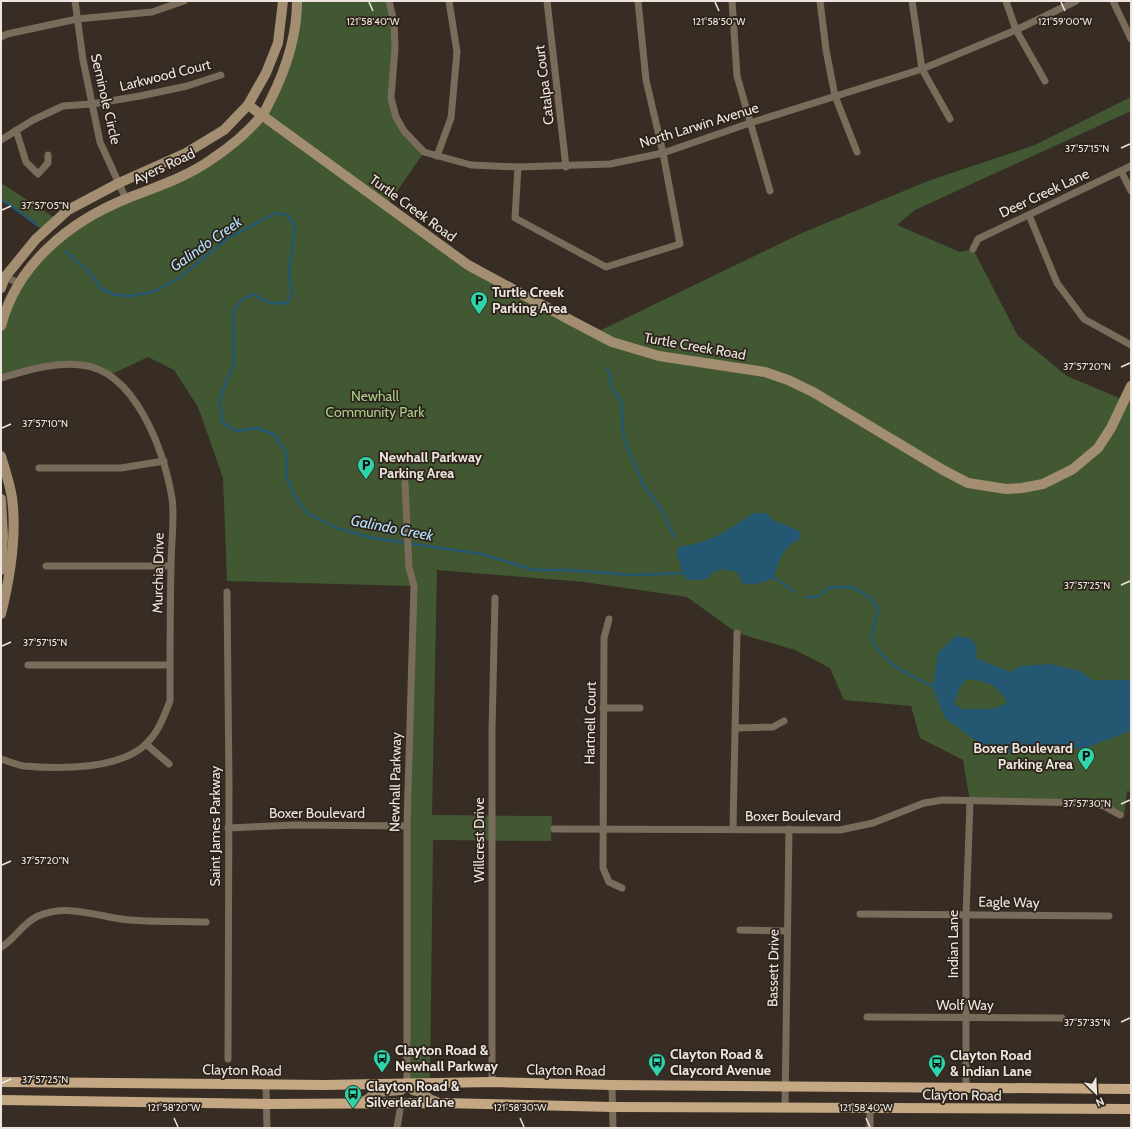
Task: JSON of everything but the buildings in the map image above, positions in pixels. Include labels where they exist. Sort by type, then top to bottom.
[{"type":"main road","name":"Clayton Road","points":[[1,1082],[324,1085],[492,1082],[612,1085],[785,1085],[1131,1089]]},
{"type":"main road","name":"Clayton Road","points":[[1,1100],[267,1104],[441,1103],[612,1107],[1131,1109]]},
{"type":"street","name":"Seminole Circle","points":[[76,1],[77,19],[100,142],[126,199]]},
{"type":"street","points":[[1,37],[7,34],[77,19],[152,12],[184,1]]},
{"type":"street","name":"Ayers Road","points":[[1,288],[3,276],[36,240],[68,210],[119,183],[192,149],[224,130],[248,105],[266,73],[278,43],[283,1]]},
{"type":"street","name":"Ayers Road","points":[[1,326],[4,315],[20,283],[41,254],[70,230],[96,212],[184,174],[212,160],[263,114],[281,78],[289,55],[297,18],[297,1]]},
{"type":"street","name":"North Larwin Avenue","points":[[389,1],[394,22],[395,48],[390,98],[396,117],[404,131],[424,152],[471,165],[518,167],[566,167],[610,164],[663,153],[750,123],[922,69],[1016,30],[1076,1]]},
{"type":"street","points":[[437,156],[451,118],[457,52],[449,1]]},
{"type":"street","name":"Catalpa Court","points":[[547,1],[566,167]]},
{"type":"street","points":[[518,167],[515,218],[606,267],[680,244],[663,153],[646,80],[638,1]]},
{"type":"street","points":[[732,1],[737,76],[770,191]]},
{"type":"street","points":[[820,1],[826,50],[836,96],[856,152]]},
{"type":"street","points":[[912,1],[922,69],[950,119]]},
{"type":"street","points":[[1006,1],[1016,30],[1045,81]]},
{"type":"street","points":[[1113,1],[1131,39]]},
{"type":"street","name":"Larkwood Court","points":[[1,140],[16,130],[63,106],[92,104],[187,86],[222,75]]},
{"type":"street","name":"Turtle Creek Road","points":[[248,105],[263,114],[468,264],[572,321],[612,342],[659,356],[765,372],[788,380],[813,392],[943,470],[968,483],[1006,489],[1022,488],[1043,484],[1073,468],[1098,448],[1111,428],[1131,386]]},
{"type":"street","points":[[16,130],[26,162],[38,174],[48,163],[48,155]]},
{"type":"street","name":"Deer Creek Lane","points":[[973,249],[978,238],[1131,166]]},
{"type":"street","points":[[1121,171],[1131,191]]},
{"type":"street","points":[[1029,215],[1057,283],[1084,319],[1131,345]]},
{"type":"street","points":[[3,276],[20,283]]},
{"type":"street","name":"Murchia Drive","points":[[1,378],[46,365],[82,365],[110,375],[135,401],[156,438],[164,461],[172,500],[170,566],[170,701],[159,727],[146,744],[118,761],[84,766],[23,766],[1,759]]},
{"type":"street","points":[[1,456],[12,498],[13,542],[1,614]]},
{"type":"street","points":[[38,468],[121,468],[164,461]]},
{"type":"street","name":"Newhall Parkway","points":[[406,483],[409,557],[414,586],[407,826],[407,1083]]},
{"type":"street","points":[[1,499],[3,537],[1,570]]},
{"type":"street","points":[[46,566],[170,566]]},
{"type":"street","name":"Saint James Parkway","points":[[227,592],[228,1059]]},
{"type":"street","name":"Willcrest Drive","points":[[492,1082],[492,731],[495,598]]},
{"type":"street","name":"Hartnell Court","points":[[610,619],[604,638],[603,868],[609,882],[622,888]]},
{"type":"street","points":[[733,829],[737,633]]},
{"type":"street","points":[[28,665],[170,665]]},
{"type":"street","points":[[603,708],[640,708]]},
{"type":"street","points":[[736,728],[772,726],[784,721]]},
{"type":"street","points":[[146,744],[169,764]]},
{"type":"street","name":"Boxer Boulevard","points":[[554,829],[840,830],[873,823],[929,802],[943,800],[970,802],[1089,803],[1104,806],[1120,815]]},
{"type":"street","name":"Indian Lane","points":[[966,1087],[966,915],[970,802]]},
{"type":"street","name":"Boxer Boulevard","points":[[228,828],[295,824],[407,826]]},
{"type":"street","name":"Bassett Drive","points":[[785,1108],[789,829]]},
{"type":"street","points":[[1,947],[6,945],[17,931],[29,921],[52,912],[85,911],[128,920],[206,922]]},
{"type":"street","name":"Eagle Way","points":[[860,914],[1109,916]]},
{"type":"street","points":[[740,930],[787,931]]},
{"type":"street","name":"Wolf Way","points":[[867,1017],[1062,1018]]},
{"type":"street","points":[[358,1104],[367,1100],[377,1092],[401,1090],[407,1083],[413,1090],[422,1092],[428,1099],[441,1103]]},
{"type":"street","points":[[266,1084],[267,1128]]},
{"type":"street","points":[[612,1085],[613,1128]]},
{"type":"street","points":[[397,1128],[401,1104]]},
{"type":"street","points":[[870,1108],[870,1128]]},
{"type":"green space","name":"Newhall Community Park","points":[[297,1],[389,1],[394,22],[391,77],[396,117],[424,152],[387,206],[426,235],[595,333],[802,233],[928,181],[1035,145],[1131,97],[1131,111],[915,210],[897,225],[960,252],[973,249],[1018,336],[1067,376],[1124,400],[1131,386],[1131,792],[1127,791],[1124,818],[1104,806],[970,802],[963,760],[920,738],[911,706],[844,700],[830,668],[795,650],[737,633],[687,597],[584,582],[437,570],[432,815],[552,816],[551,841],[433,840],[430,1082],[407,1083],[413,586],[227,581],[223,478],[198,407],[174,370],[148,357],[110,375],[82,365],[46,365],[1,378],[1,326],[19,283],[70,230],[212,159],[263,114],[281,78]]},
{"type":"green space","points":[[1,183],[58,220],[45,232],[10,205],[1,200]]},
{"type":"water","points":[[754,513],[766,513],[773,520],[800,531],[801,539],[795,541],[786,549],[777,566],[774,578],[757,584],[743,584],[737,572],[724,569],[713,572],[708,578],[705,579],[686,579],[676,552],[680,546],[700,543],[719,535]]},
{"type":"water","points":[[956,636],[970,638],[977,646],[976,658],[1010,672],[1021,666],[1049,664],[1080,671],[1092,680],[1131,680],[1131,731],[1088,747],[1048,753],[1005,753],[986,748],[945,718],[933,689],[938,653]],"holes":[[[966,679],[985,682],[996,688],[1007,703],[992,709],[963,709],[954,704],[959,689]]]},
{"type":"waterway","name":"Galindo Creek","points":[[1,200],[37,225]]},
{"type":"waterway","name":"Galindo Creek","points":[[65,251],[89,272],[102,289],[115,295],[130,296],[153,292],[179,278],[227,239],[262,220],[276,213],[289,216],[295,226],[289,273],[292,292],[288,302],[278,304],[266,301],[254,294],[242,300],[233,311],[234,364],[220,398],[222,422],[236,431],[258,428],[275,435],[287,454],[286,476],[295,497],[307,513],[337,528],[373,538],[481,554],[534,570],[566,570],[633,575],[684,573]]},
{"type":"waterway","points":[[607,368],[611,377],[611,387],[621,401],[624,439],[643,484],[663,512],[674,537]]},
{"type":"waterway","name":"Galindo Creek","points":[[772,576],[795,592]]},
{"type":"waterway","name":"Galindo Creek","points":[[806,597],[817,597],[830,587],[852,587],[868,596],[878,608],[871,639],[883,656],[897,668],[932,686],[935,684]]},
{"type":"place","name":"Turtle Creek Parking Area","points":[[479,315]]},
{"type":"place","name":"Newhall Parkway Parking Area","points":[[366,480]]},
{"type":"place","name":"Boxer Boulevard Parking Area","points":[[1086,771]]},
{"type":"place","name":"Clayton Road & Newhall Parkway","points":[[382,1073]]},
{"type":"place","name":"Clayton Road & Claycord Avenue","points":[[657,1077]]},
{"type":"place","name":"Clayton Road & Indian Lane","points":[[937,1078]]},
{"type":"place","name":"Clayton Road & Silverleaf Lane","points":[[353,1109]]}]
